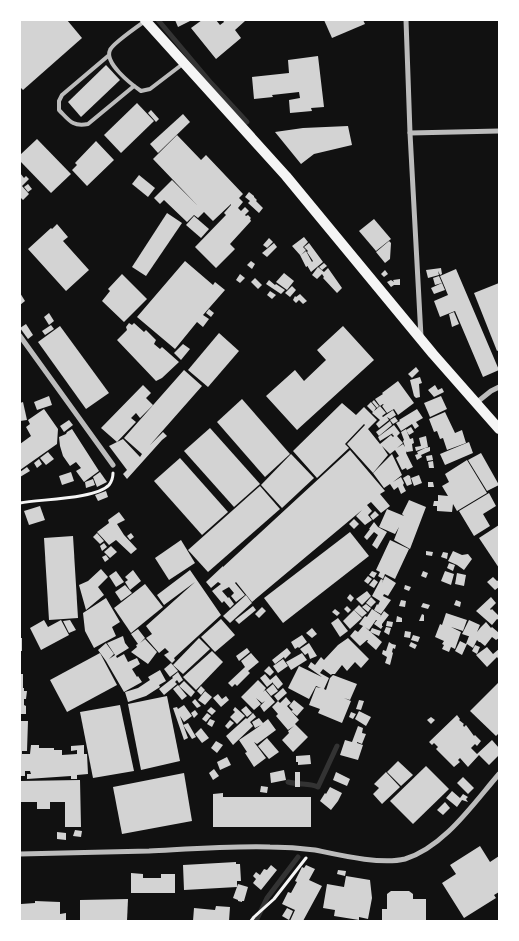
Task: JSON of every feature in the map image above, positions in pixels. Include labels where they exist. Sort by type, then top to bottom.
[{"type":"main road","points":[[145,20],[286,176],[499,429]]},
{"type":"street","points":[[406,20],[421,338]]},
{"type":"street","points":[[410,133],[499,131]]},
{"type":"street","points":[[20,336],[113,465]]},
{"type":"street","points":[[476,402],[490,391],[499,387]]},
{"type":"street","points":[[20,854],[271,847],[313,850],[384,860],[403,859],[424,851],[444,836],[499,774]]},
{"type":"lane","points":[[134,86],[88,124],[73,124],[59,110],[59,102],[62,95],[108,56],[110,48],[145,20]]},
{"type":"lane","points":[[108,56],[112,65],[141,91],[150,89],[184,63]]},
{"type":"path","points":[[20,503],[74,497],[100,490],[108,486],[112,480],[113,465]]},
{"type":"path","points":[[252,921],[274,899],[313,850]]},
{"type":"building","points":[[20,20],[67,20],[82,38],[23,90],[20,87]]},
{"type":"building","points":[[175,20],[192,20],[178,27]]},
{"type":"building","points":[[202,20],[216,20],[220,25],[224,22],[223,20],[245,21],[235,30],[241,38],[216,59],[191,28]]},
{"type":"building","points":[[324,20],[363,20],[365,24],[332,38]]},
{"type":"building","points":[[318,56],[324,107],[311,108],[312,111],[290,113],[289,100],[300,98],[299,92],[254,99],[252,77],[289,73],[288,60]]},
{"type":"building","points":[[106,65],[120,80],[81,117],[68,102]]},
{"type":"building","points":[[137,103],[154,121],[121,153],[104,135]]},
{"type":"building","points":[[151,110],[159,119],[156,122],[148,113]]},
{"type":"building","points":[[183,114],[190,122],[158,153],[150,144]]},
{"type":"building","points":[[348,126],[352,145],[314,154],[301,164],[275,132],[303,128]]},
{"type":"building","points":[[177,135],[201,160],[206,155],[243,194],[239,198],[243,202],[238,208],[241,211],[245,207],[249,211],[245,215],[251,218],[251,221],[230,244],[235,249],[216,268],[195,247],[226,215],[224,213],[231,204],[213,221],[204,212],[198,218],[194,215],[187,222],[164,200],[160,204],[154,198],[172,180],[198,206],[153,159]]},
{"type":"building","points":[[37,139],[71,174],[51,193],[20,161],[20,155]]},
{"type":"building","points":[[96,141],[114,160],[87,186],[72,170],[77,165],[75,163]]},
{"type":"building","points":[[20,173],[24,178],[26,176],[29,179],[22,186],[29,194],[23,200],[20,197]]},
{"type":"building","points":[[139,175],[155,188],[148,197],[132,184]]},
{"type":"building","points":[[28,184],[32,189],[28,192],[24,187]]},
{"type":"building","points":[[249,192],[263,208],[259,213],[248,203],[250,201],[245,197]]},
{"type":"building","points":[[167,213],[182,223],[146,276],[132,267]]},
{"type":"building","points":[[194,216],[209,229],[201,238],[186,225]]},
{"type":"building","points":[[374,219],[391,239],[376,251],[359,231]]},
{"type":"building","points":[[57,224],[68,237],[63,241],[89,270],[66,291],[28,249]]},
{"type":"building","points":[[304,237],[308,242],[303,247],[306,250],[301,255],[306,251],[313,261],[308,251],[304,247],[309,243],[323,262],[311,272],[292,246]]},
{"type":"building","points":[[269,238],[273,242],[267,248],[263,245]]},
{"type":"building","points":[[389,241],[391,243],[390,259],[385,263],[376,252]]},
{"type":"building","points":[[274,243],[277,247],[267,257],[262,253]]},
{"type":"building","points":[[185,261],[213,285],[215,282],[225,290],[203,315],[209,319],[203,327],[197,322],[175,349],[137,317]]},
{"type":"building","points":[[251,261],[255,264],[252,269],[247,265]]},
{"type":"building","points":[[324,263],[327,266],[322,270],[319,267]]},
{"type":"building","points":[[318,267],[324,272],[328,268],[342,288],[337,293],[323,278],[322,274],[317,279],[312,275]]},
{"type":"building","points":[[441,268],[442,274],[440,275],[438,271],[439,275],[428,278],[426,270]]},
{"type":"building","points":[[456,269],[499,370],[483,377],[455,311],[440,317],[434,301],[448,295],[440,276]]},
{"type":"building","points":[[385,270],[388,274],[384,277],[381,274]]},
{"type":"building","points":[[284,273],[294,281],[287,290],[276,282]]},
{"type":"building","points":[[122,274],[147,299],[124,322],[102,301],[110,291],[108,289]]},
{"type":"building","points":[[240,274],[245,278],[240,283],[236,280]]},
{"type":"building","points":[[439,276],[442,283],[435,285],[433,278]]},
{"type":"building","points":[[255,278],[262,285],[258,289],[251,282]]},
{"type":"building","points":[[400,279],[400,285],[391,287],[387,282],[391,280],[394,282],[393,280]]},
{"type":"building","points":[[269,280],[285,290],[281,294],[266,284]]},
{"type":"building","points":[[442,283],[445,290],[434,294],[431,288]]},
{"type":"building","points":[[499,283],[499,350],[497,351],[474,293]]},
{"type":"building","points":[[292,286],[296,290],[290,297],[285,293]]},
{"type":"building","points":[[270,291],[276,295],[272,299],[267,295]]},
{"type":"building","points":[[20,293],[25,301],[20,305]]},
{"type":"building","points":[[300,294],[307,301],[303,304],[299,300],[296,303],[293,300],[295,296]]},
{"type":"building","points":[[209,309],[214,313],[211,317],[206,313]]},
{"type":"building","points":[[454,312],[459,324],[452,327],[449,314]]},
{"type":"building","points":[[49,313],[54,321],[49,325],[44,317]]},
{"type":"building","points":[[129,323],[132,325],[134,323],[144,332],[146,330],[156,340],[154,344],[160,349],[162,347],[179,362],[162,378],[156,381],[117,340],[127,330],[126,327]]},
{"type":"building","points":[[26,324],[33,335],[28,339],[20,328]]},
{"type":"building","points":[[51,325],[54,329],[45,335],[42,331]]},
{"type":"building","points":[[60,326],[109,393],[86,409],[38,342]]},
{"type":"building","points":[[343,326],[374,360],[297,430],[266,396],[295,370],[304,381],[326,360],[317,350]]},
{"type":"building","points":[[219,333],[239,351],[208,387],[188,370]]},
{"type":"building","points":[[183,344],[190,349],[181,360],[174,353]]},
{"type":"building","points":[[416,367],[419,371],[412,378],[408,374]]},
{"type":"building","points":[[184,370],[202,386],[150,445],[163,432],[167,436],[127,479],[123,474],[127,470],[109,446],[123,439],[140,457],[142,454],[124,438]]},
{"type":"building","points":[[420,377],[422,383],[419,384],[420,397],[416,398],[410,380]]},
{"type":"building","points":[[398,381],[414,403],[398,415],[394,409],[387,413],[382,406],[384,405],[380,406],[375,399]]},
{"type":"building","points":[[143,385],[151,393],[146,398],[153,405],[140,418],[136,413],[131,418],[136,422],[117,442],[101,428]]},
{"type":"building","points":[[435,385],[438,390],[442,388],[444,392],[434,397],[428,390]]},
{"type":"building","points":[[49,396],[52,405],[37,410],[34,402]]},
{"type":"building","points":[[441,396],[447,409],[430,417],[424,403]]},
{"type":"building","points":[[242,399],[290,454],[265,477],[217,422]]},
{"type":"building","points":[[374,400],[379,406],[377,408],[372,402]]},
{"type":"building","points":[[23,402],[27,420],[20,421],[20,403]]},
{"type":"building","points":[[371,402],[376,408],[374,411],[380,406],[386,413],[383,417],[393,410],[396,415],[390,419],[387,417],[389,420],[379,428],[376,424],[380,420],[367,406]]},
{"type":"building","points":[[342,403],[356,415],[364,407],[377,420],[368,429],[380,444],[391,435],[394,436],[393,433],[380,441],[378,437],[394,425],[400,433],[397,436],[403,443],[397,448],[403,444],[405,447],[401,432],[406,429],[410,439],[413,438],[414,443],[412,444],[413,451],[407,451],[406,453],[413,467],[402,470],[396,458],[399,456],[395,450],[390,454],[382,446],[388,455],[373,473],[347,444],[364,424],[345,444],[349,448],[317,478],[293,451]]},
{"type":"building","points":[[44,409],[58,429],[57,444],[20,470],[20,444],[31,436],[26,427],[30,424],[28,420]]},
{"type":"building","points":[[417,409],[423,418],[416,422],[419,426],[415,429],[412,424],[401,431],[396,423]]},
{"type":"building","points":[[445,412],[455,433],[462,430],[466,443],[447,450],[443,438],[440,439],[437,431],[434,432],[429,419]]},
{"type":"building","points":[[395,417],[398,421],[393,424],[390,420]]},
{"type":"building","points":[[69,420],[73,425],[64,432],[60,426]]},
{"type":"building","points":[[390,421],[392,425],[379,436],[376,432]]},
{"type":"building","points":[[411,427],[414,432],[409,435],[406,430]]},
{"type":"building","points":[[210,428],[260,484],[234,507],[184,451]]},
{"type":"building","points":[[72,429],[99,471],[84,482],[76,471],[81,468],[76,462],[70,466],[63,456],[60,446],[59,437]]},
{"type":"building","points":[[426,436],[428,447],[416,451],[415,447],[421,446],[419,438]]},
{"type":"building","points":[[469,442],[473,453],[445,465],[440,454]]},
{"type":"building","points":[[430,447],[430,451],[421,455],[422,457],[417,460],[415,455],[418,454],[417,452]]},
{"type":"building","points":[[350,450],[385,491],[380,494],[390,506],[381,513],[371,502],[367,505],[372,511],[368,515],[372,520],[365,525],[356,516],[362,510],[252,602],[236,582],[245,595],[236,602],[231,596],[234,593],[229,587],[222,591],[234,604],[230,608],[224,601],[222,603],[212,591],[221,584],[218,582],[211,588],[206,582]]},
{"type":"building","points":[[48,452],[54,459],[46,465],[40,458]]},
{"type":"building","points":[[481,453],[499,485],[487,491],[468,460]]},
{"type":"building","points":[[291,454],[314,478],[282,508],[261,485]]},
{"type":"building","points":[[392,454],[402,475],[393,482],[401,477],[406,491],[401,494],[398,487],[394,490],[390,484],[384,488],[373,473]]},
{"type":"building","points":[[432,455],[433,460],[427,461],[426,456]]},
{"type":"building","points":[[180,458],[228,512],[202,535],[154,481]]},
{"type":"building","points":[[39,459],[42,464],[37,468],[34,463]]},
{"type":"building","points":[[467,460],[487,493],[457,511],[453,504],[452,512],[437,511],[437,506],[433,506],[434,501],[438,501],[438,495],[448,496],[442,486],[449,482],[445,474]]},
{"type":"building","points":[[433,461],[434,468],[429,468],[428,462]]},
{"type":"building","points":[[27,467],[30,471],[20,477],[20,472]]},
{"type":"building","points":[[71,472],[74,481],[62,485],[59,476]]},
{"type":"building","points":[[100,472],[107,482],[97,487],[93,477]]},
{"type":"building","points":[[408,475],[412,484],[407,486],[403,478]]},
{"type":"building","points":[[419,475],[422,483],[414,486],[411,478]]},
{"type":"building","points":[[93,479],[95,485],[86,488],[85,482]]},
{"type":"building","points":[[428,482],[433,482],[434,487],[428,487]]},
{"type":"building","points":[[260,486],[280,509],[208,572],[188,550]]},
{"type":"building","points":[[106,491],[108,497],[98,501],[95,495]]},
{"type":"building","points":[[489,493],[496,506],[483,514],[490,526],[474,536],[459,511]]},
{"type":"building","points":[[409,500],[426,507],[410,549],[394,540],[399,527],[395,534],[379,527],[387,509],[404,516],[402,514]]},
{"type":"building","points":[[40,506],[45,520],[29,525],[24,511]]},
{"type":"building","points":[[375,511],[379,515],[373,520],[370,516]]},
{"type":"building","points":[[119,512],[125,520],[117,524],[137,549],[131,554],[116,540],[109,545],[97,532]]},
{"type":"building","points":[[354,519],[359,524],[354,529],[349,524]]},
{"type":"building","points":[[374,522],[378,527],[387,532],[377,549],[372,545],[378,535],[374,532],[367,540],[364,537]]},
{"type":"building","points":[[499,525],[499,568],[479,538]]},
{"type":"building","points":[[350,532],[369,556],[283,623],[264,598]]},
{"type":"building","points":[[97,533],[104,541],[100,544],[93,537]]},
{"type":"building","points":[[131,533],[134,537],[130,540],[127,536]]},
{"type":"building","points":[[73,536],[78,618],[49,620],[44,538]]},
{"type":"building","points":[[181,540],[195,563],[169,580],[155,558]]},
{"type":"building","points":[[390,540],[409,549],[395,579],[385,574],[383,579],[378,576],[380,572],[376,570]]},
{"type":"building","points":[[104,543],[107,547],[102,551],[100,546]]},
{"type":"building","points":[[111,546],[117,552],[110,558],[104,552]]},
{"type":"building","points":[[426,551],[433,552],[432,556],[426,555]]},
{"type":"building","points":[[453,551],[462,555],[468,554],[472,559],[464,570],[448,561]]},
{"type":"building","points":[[443,552],[448,553],[447,559],[441,557]]},
{"type":"building","points":[[106,555],[109,559],[105,562],[102,557]]},
{"type":"building","points":[[449,563],[455,565],[453,571],[447,568]]},
{"type":"building","points":[[101,569],[108,577],[98,587],[104,595],[86,610],[79,585],[88,581]]},
{"type":"building","points":[[133,570],[141,581],[130,590],[125,582],[128,580],[125,577]]},
{"type":"building","points":[[190,570],[221,615],[174,658],[175,660],[172,663],[164,655],[169,652],[165,648],[159,653],[146,638],[152,634],[146,626],[195,582],[164,605],[157,595]]},
{"type":"building","points":[[116,571],[124,582],[116,587],[109,576]]},
{"type":"building","points":[[372,571],[377,573],[374,578],[369,575]]},
{"type":"building","points":[[423,571],[428,573],[426,578],[421,576]]},
{"type":"building","points":[[445,571],[454,574],[451,585],[441,581]]},
{"type":"building","points":[[457,573],[466,575],[464,586],[455,584]]},
{"type":"building","points":[[368,576],[372,579],[368,584],[364,581]]},
{"type":"building","points":[[385,576],[396,583],[388,596],[384,594],[383,596],[391,600],[381,614],[374,610],[380,601],[372,596],[381,579],[383,580],[382,583]]},
{"type":"building","points":[[493,577],[497,581],[499,580],[499,587],[495,590],[487,582]]},
{"type":"building","points":[[374,579],[378,582],[374,588],[369,585]]},
{"type":"building","points":[[145,584],[163,607],[131,633],[114,608]]},
{"type":"building","points":[[125,585],[132,593],[121,601],[115,592]]},
{"type":"building","points":[[405,585],[411,587],[409,591],[404,589]]},
{"type":"building","points":[[367,591],[371,596],[362,605],[356,599]]},
{"type":"building","points":[[350,594],[354,598],[351,602],[347,598]]},
{"type":"building","points":[[246,595],[252,603],[230,623],[223,616]]},
{"type":"building","points":[[371,597],[376,602],[371,607],[366,603]]},
{"type":"building","points":[[491,597],[496,603],[490,609],[499,616],[499,620],[497,619],[492,625],[476,611]]},
{"type":"building","points":[[106,598],[120,622],[112,627],[116,636],[94,648],[85,631],[83,613]]},
{"type":"building","points":[[401,600],[406,601],[405,607],[399,606]]},
{"type":"building","points":[[456,600],[461,602],[460,607],[454,605]]},
{"type":"building","points":[[423,603],[430,605],[428,609],[421,607]]},
{"type":"building","points":[[366,604],[371,608],[368,612],[362,607]]},
{"type":"building","points":[[359,605],[367,613],[362,617],[354,610]]},
{"type":"building","points":[[253,606],[256,610],[239,624],[235,620]]},
{"type":"building","points":[[347,606],[351,610],[348,613],[344,609]]},
{"type":"building","points":[[262,607],[266,611],[259,618],[255,614]]},
{"type":"building","points":[[335,609],[340,613],[337,616],[332,612]]},
{"type":"building","points":[[372,609],[381,615],[380,617],[384,611],[389,615],[382,624],[381,629],[374,624],[377,620],[369,630],[365,627],[382,642],[376,650],[367,642],[368,640],[360,646],[350,636],[355,630],[358,632],[363,626],[359,624]]},
{"type":"building","points":[[354,610],[362,618],[350,629],[343,621]]},
{"type":"building","points":[[446,613],[467,620],[463,631],[451,627],[461,632],[455,649],[451,647],[449,652],[442,649],[444,641],[435,637]]},
{"type":"building","points":[[422,614],[424,615],[424,621],[419,621]]},
{"type":"building","points":[[397,616],[402,618],[402,622],[396,622]]},
{"type":"building","points":[[338,618],[348,631],[340,637],[331,623]]},
{"type":"building","points":[[221,619],[235,635],[215,652],[201,637]]},
{"type":"building","points":[[44,620],[48,627],[61,620],[69,635],[41,650],[30,628]]},
{"type":"building","points":[[70,620],[76,630],[69,633],[63,621]]},
{"type":"building","points":[[469,620],[480,625],[477,632],[486,622],[499,633],[499,638],[496,640],[492,637],[485,646],[477,640],[473,648],[467,644],[462,655],[455,651],[460,641],[466,644],[469,636],[462,634]]},
{"type":"building","points":[[387,621],[393,622],[392,627],[386,626]]},
{"type":"building","points":[[386,627],[391,628],[389,635],[384,632]]},
{"type":"building","points":[[312,628],[317,634],[312,638],[306,633]]},
{"type":"building","points":[[372,628],[381,631],[379,636],[370,632]]},
{"type":"building","points":[[138,629],[145,638],[140,643],[145,639],[157,652],[148,664],[131,652],[138,644],[131,634]]},
{"type":"building","points":[[405,631],[411,632],[410,638],[404,637]]},
{"type":"building","points":[[302,635],[307,642],[295,649],[291,642]]},
{"type":"building","points":[[413,635],[420,637],[418,642],[411,640]]},
{"type":"building","points":[[123,636],[129,648],[116,656],[117,658],[124,654],[128,662],[137,658],[140,664],[132,669],[142,682],[124,692],[98,650],[106,643],[114,654],[109,659],[115,655],[107,643]]},
{"type":"building","points":[[20,638],[22,638],[22,651],[20,651]]},
{"type":"building","points":[[199,638],[210,649],[183,674],[173,665]]},
{"type":"building","points":[[348,638],[369,659],[361,668],[355,662],[347,671],[342,665],[335,674],[331,675],[323,669],[320,673],[329,678],[324,689],[326,690],[333,675],[357,684],[350,700],[344,698],[351,701],[342,723],[318,713],[320,709],[309,705],[316,687],[321,688],[316,686],[309,699],[288,688],[299,666],[322,677],[308,667],[311,662],[315,665],[321,657],[324,660],[338,645]]},
{"type":"building","points":[[389,642],[396,645],[395,649],[393,648],[390,665],[385,663],[387,657],[382,654],[383,650],[386,651]]},
{"type":"building","points":[[411,642],[417,645],[415,649],[409,646]]},
{"type":"building","points":[[309,643],[317,656],[310,659],[308,653],[305,655],[300,649]]},
{"type":"building","points":[[475,645],[480,647],[477,654],[472,651]]},
{"type":"building","points":[[487,647],[493,654],[499,649],[499,660],[497,657],[487,667],[476,655]]},
{"type":"building","points":[[247,648],[250,652],[239,661],[236,656]]},
{"type":"building","points":[[287,648],[291,653],[285,659],[284,657],[275,664],[272,660]]},
{"type":"building","points":[[212,651],[223,662],[196,690],[183,677]]},
{"type":"building","points":[[100,653],[117,685],[67,712],[50,680]]},
{"type":"building","points":[[251,653],[259,662],[248,671],[250,673],[237,686],[235,684],[232,687],[228,683],[245,667],[241,661]]},
{"type":"building","points":[[302,653],[307,660],[291,670],[286,662]]},
{"type":"building","points":[[283,659],[288,666],[278,673],[273,666]]},
{"type":"building","points":[[171,663],[178,671],[170,677],[164,669]]},
{"type":"building","points":[[269,666],[274,672],[270,676],[264,671]]},
{"type":"building","points":[[160,670],[166,681],[159,685],[160,687],[146,696],[128,702],[125,692],[138,688],[150,680],[148,677]]},
{"type":"building","points":[[178,672],[183,680],[179,683],[177,680],[175,682],[177,684],[164,695],[159,689]]},
{"type":"building","points":[[20,674],[23,674],[24,691],[27,691],[26,699],[24,699],[26,714],[20,714]]},
{"type":"building","points":[[265,674],[270,680],[276,675],[283,684],[278,689],[272,682],[267,687],[260,678]]},
{"type":"building","points":[[258,680],[266,688],[263,692],[265,690],[275,702],[264,712],[260,706],[265,701],[262,703],[256,698],[261,704],[254,710],[241,697]]},
{"type":"building","points":[[184,681],[195,692],[191,697],[179,686]]},
{"type":"building","points":[[499,682],[499,733],[496,736],[470,711]]},
{"type":"building","points":[[273,684],[278,691],[271,696],[266,690]]},
{"type":"building","points":[[178,685],[187,696],[182,700],[173,689]]},
{"type":"building","points":[[201,686],[205,690],[201,695],[197,691]]},
{"type":"building","points":[[283,688],[287,693],[278,701],[274,696]]},
{"type":"building","points":[[205,691],[212,697],[205,705],[198,700]]},
{"type":"building","points":[[218,694],[222,699],[226,696],[229,700],[221,707],[213,698]]},
{"type":"building","points":[[167,696],[180,761],[141,770],[128,704]]},
{"type":"building","points":[[286,697],[291,703],[287,706],[299,720],[295,724],[308,737],[293,752],[282,740],[294,726],[288,730],[276,716],[278,714],[272,707]]},
{"type":"building","points":[[195,699],[201,706],[197,708],[192,702]]},
{"type":"building","points":[[294,700],[304,708],[297,716],[291,711],[293,710],[289,706]]},
{"type":"building","points":[[359,700],[364,701],[361,710],[356,709]]},
{"type":"building","points":[[120,705],[134,771],[93,778],[80,712]]},
{"type":"building","points":[[184,705],[192,716],[184,722],[180,716],[188,738],[184,740],[173,708],[177,707],[178,709]]},
{"type":"building","points":[[246,706],[252,713],[247,717],[241,710]]},
{"type":"building","points":[[211,707],[216,711],[212,715],[207,711]]},
{"type":"building","points":[[235,707],[245,716],[237,724],[230,717],[235,712],[233,710]]},
{"type":"building","points":[[195,710],[198,714],[194,718],[191,713]]},
{"type":"building","points":[[359,711],[371,717],[366,726],[355,719]]},
{"type":"building","points":[[351,712],[356,714],[353,719],[349,717]]},
{"type":"building","points":[[207,713],[211,716],[206,722],[202,719]]},
{"type":"building","points":[[253,713],[256,717],[250,722],[253,726],[233,745],[226,736]]},
{"type":"building","points":[[457,715],[464,724],[464,727],[466,725],[474,736],[481,741],[477,746],[475,744],[471,748],[477,754],[492,740],[499,748],[499,755],[489,765],[479,755],[468,767],[460,758],[458,760],[460,762],[454,767],[436,749],[438,747],[434,743],[432,745],[429,742]]},
{"type":"building","points":[[431,717],[435,720],[431,724],[427,720]]},
{"type":"building","points":[[259,718],[263,723],[268,719],[276,730],[257,744],[254,742],[266,758],[254,767],[239,740],[261,725],[255,728],[252,722]]},
{"type":"building","points":[[210,719],[215,721],[212,727],[207,724]]},
{"type":"building","points":[[230,720],[234,723],[228,729],[225,726]]},
{"type":"building","points":[[20,721],[28,721],[27,751],[22,751],[22,754],[30,754],[31,745],[39,745],[39,748],[62,750],[62,755],[77,754],[77,750],[71,751],[71,746],[84,745],[84,754],[87,754],[88,774],[77,775],[77,779],[71,779],[71,776],[27,779],[27,774],[31,774],[30,771],[25,771],[25,776],[20,776]]},
{"type":"building","points":[[188,723],[196,737],[192,739],[183,725]]},
{"type":"building","points":[[358,726],[363,728],[362,733],[366,734],[362,744],[357,742],[363,745],[358,760],[340,755],[345,740],[352,742]]},
{"type":"building","points":[[201,728],[209,738],[202,743],[195,734]]},
{"type":"building","points":[[267,738],[279,752],[269,759],[258,746]]},
{"type":"building","points":[[216,741],[223,745],[217,753],[211,748]]},
{"type":"building","points":[[310,755],[311,764],[298,765],[298,762],[296,762],[296,756]]},
{"type":"building","points":[[227,757],[231,765],[220,770],[217,762]]},
{"type":"building","points":[[398,761],[413,775],[401,786],[387,772]]},
{"type":"building","points":[[426,766],[449,789],[413,824],[390,801]]},
{"type":"building","points":[[214,769],[219,776],[213,780],[209,773]]},
{"type":"building","points":[[284,770],[286,780],[271,783],[270,773]]},
{"type":"building","points":[[295,772],[300,772],[300,787],[295,787]]},
{"type":"building","points":[[336,772],[350,779],[347,786],[333,780]]},
{"type":"building","points":[[386,772],[400,787],[382,804],[373,794],[379,788],[374,784]]},
{"type":"building","points":[[184,773],[192,821],[122,834],[113,787]]},
{"type":"building","points":[[463,777],[474,788],[468,794],[457,783]]},
{"type":"building","points":[[80,780],[81,827],[65,827],[65,802],[50,802],[50,809],[37,809],[37,802],[20,802],[20,781]]},
{"type":"building","points":[[261,786],[268,787],[267,793],[260,792]]},
{"type":"building","points":[[330,787],[342,793],[331,810],[320,801]]},
{"type":"building","points":[[452,791],[460,798],[463,794],[468,797],[466,799],[468,802],[462,800],[457,807],[446,798]]},
{"type":"building","points":[[223,793],[223,797],[311,797],[311,827],[213,827],[213,794]]},
{"type":"building","points":[[445,802],[450,808],[443,815],[437,810]]},
{"type":"building","points":[[75,830],[82,831],[81,837],[73,836]]},
{"type":"building","points":[[57,832],[66,833],[66,840],[57,839]]},
{"type":"building","points":[[480,846],[490,862],[499,856],[499,892],[494,895],[496,898],[464,918],[442,883],[456,874],[450,865]]},
{"type":"building","points":[[236,862],[236,864],[240,864],[241,881],[237,881],[237,887],[184,890],[183,865]]},
{"type":"building","points":[[271,865],[277,870],[261,890],[253,883],[256,879],[253,876],[256,872],[260,875],[264,869],[267,870]]},
{"type":"building","points":[[306,865],[315,869],[309,880],[322,886],[303,921],[290,921],[295,910],[282,904],[288,892],[291,893],[297,882],[295,881],[302,867],[304,868]]},
{"type":"building","points":[[338,870],[346,871],[345,876],[337,874]]},
{"type":"building","points":[[131,873],[143,874],[143,878],[161,878],[161,874],[175,874],[175,893],[131,893]]},
{"type":"building","points":[[346,876],[370,880],[372,898],[368,919],[359,917],[359,920],[334,916],[335,910],[323,908],[327,884],[344,887]]},
{"type":"building","points":[[238,884],[248,887],[242,902],[233,898]]},
{"type":"building","points":[[391,891],[409,891],[413,894],[413,899],[426,899],[426,921],[382,921],[382,909],[387,909],[387,894]]},
{"type":"building","points":[[128,899],[127,921],[80,921],[80,900]]},
{"type":"building","points":[[35,901],[60,902],[60,914],[66,913],[66,921],[21,921],[21,904],[35,903]]},
{"type":"building","points":[[216,906],[230,907],[229,921],[193,921],[194,908],[215,910]]},
{"type":"building","points":[[287,908],[293,911],[289,920],[282,916]]},
{"type":"waterway","points":[[158,20],[247,122]]},
{"type":"waterway","points":[[288,782],[318,787],[337,746]]},
{"type":"waterway","points":[[256,921],[267,898],[298,857]]}]
